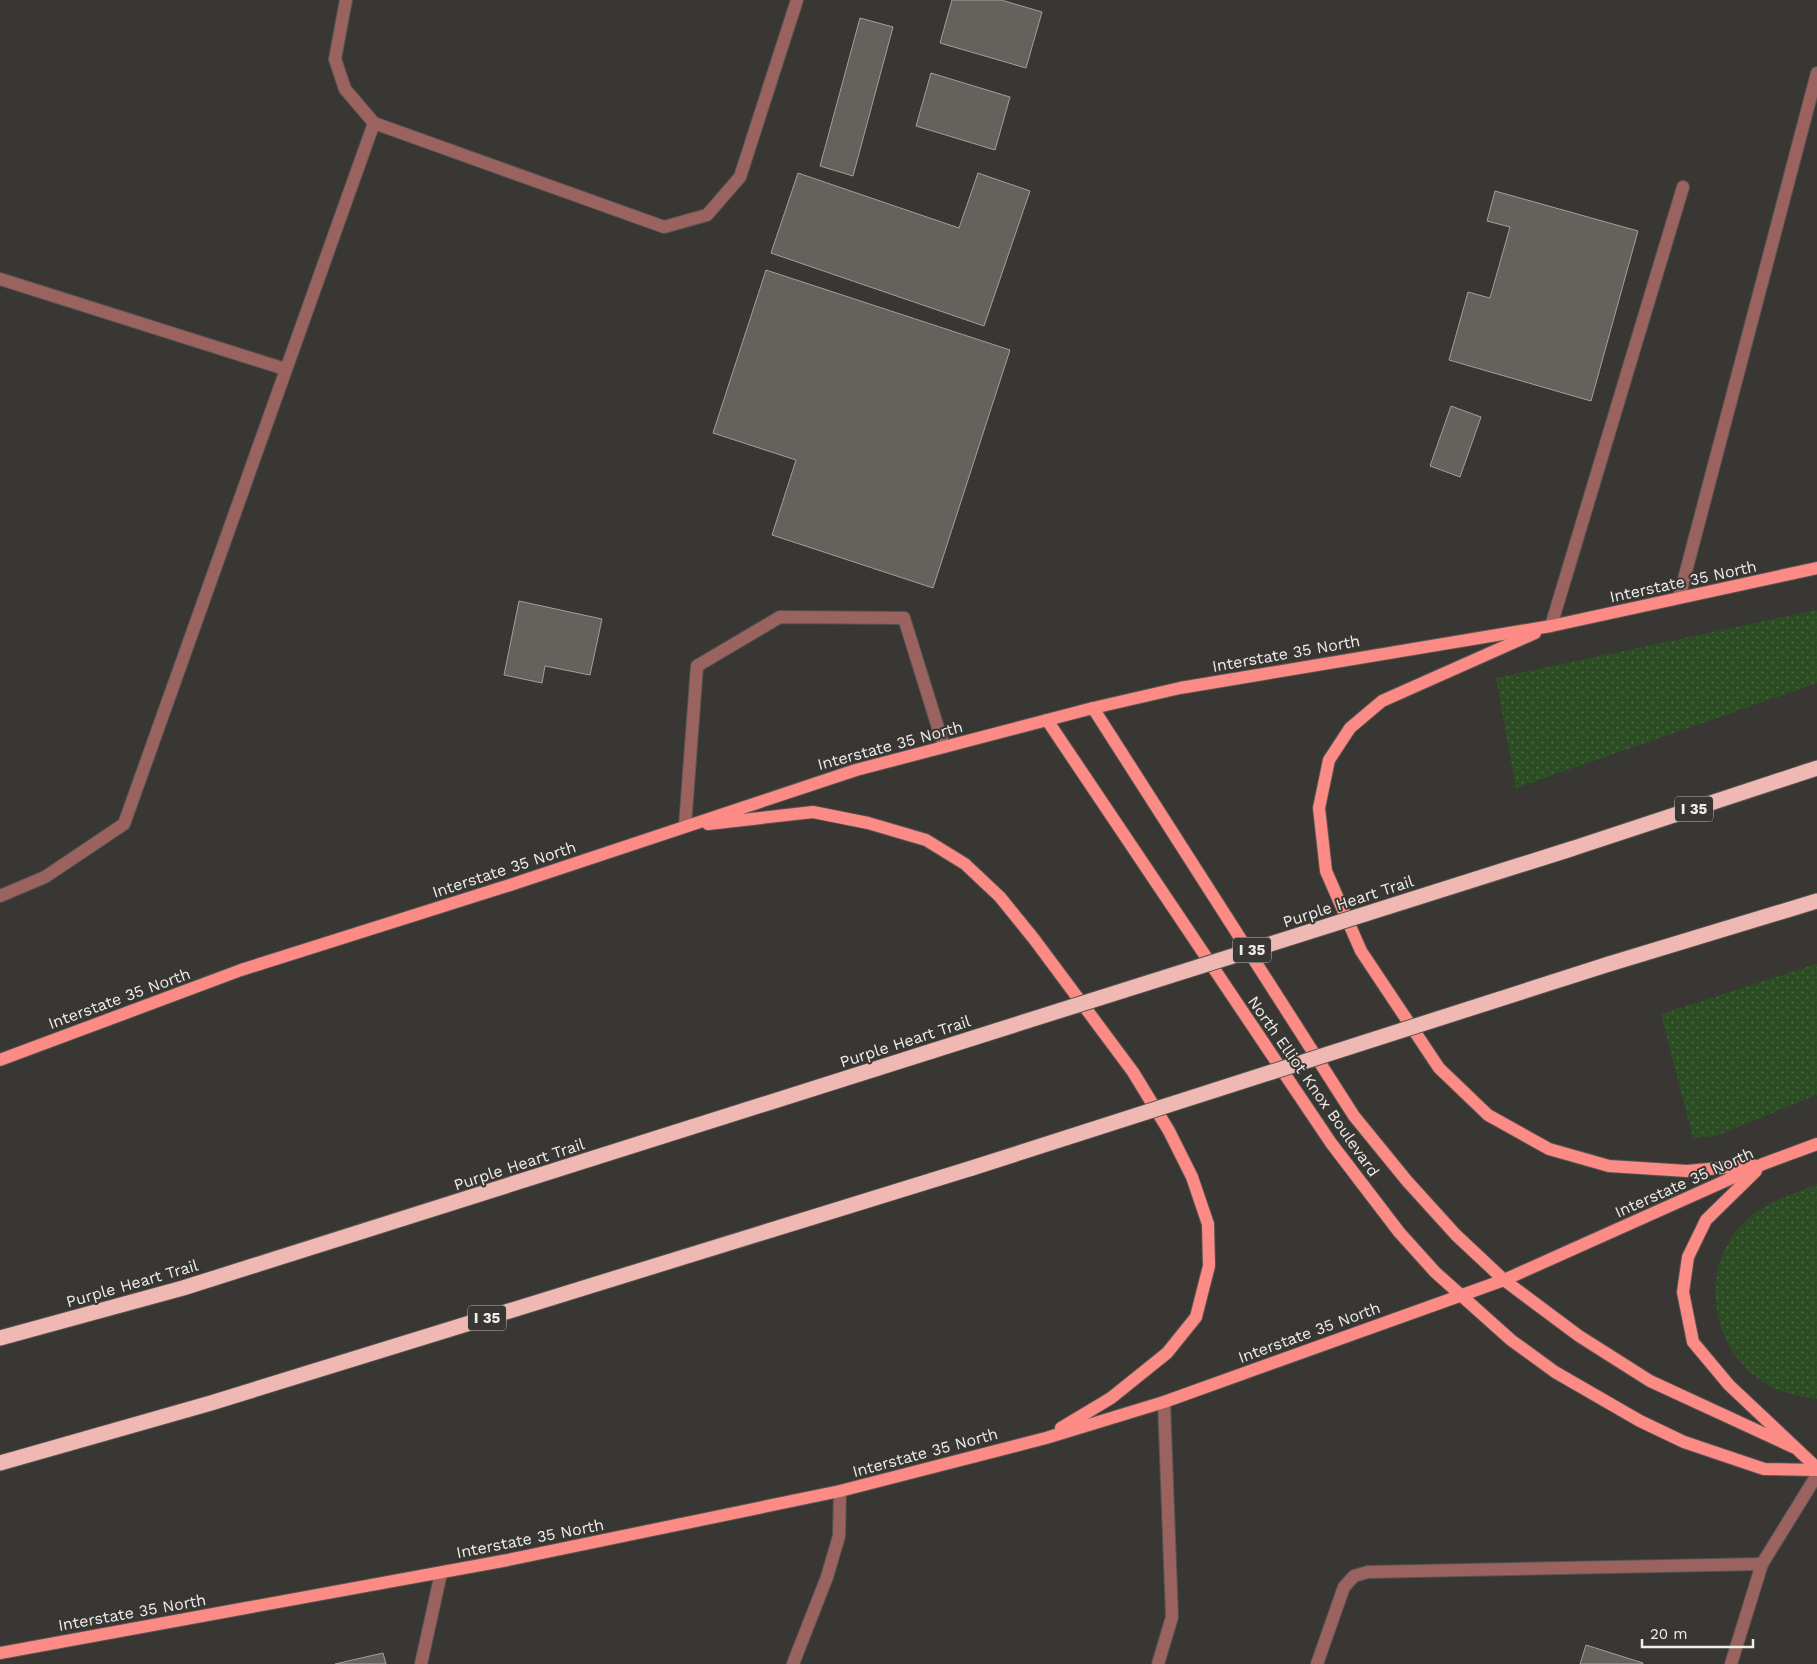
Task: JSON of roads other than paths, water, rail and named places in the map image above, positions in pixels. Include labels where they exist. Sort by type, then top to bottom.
[{"type":"highway","name":"Purple Heart Trail","points":[[0,1338],[183,1288],[1571,849],[1817,768]]},
{"type":"highway","name":"I 35","points":[[0,1463],[211,1404],[972,1168],[1609,964],[1817,901]]},
{"type":"main road","name":"Interstate 35 North","points":[[0,1060],[241,970],[510,885],[856,770],[1093,708],[1180,688],[1551,626],[1817,568]]},
{"type":"main road","points":[[1551,626],[1382,701],[1350,728],[1329,760],[1319,808],[1326,871],[1360,951],[1439,1068],[1488,1115],[1549,1148],[1609,1166],[1687,1171],[1763,1164]]},
{"type":"main road","name":"North Elliot Knox Boulevard","points":[[1093,708],[1354,1116],[1407,1181],[1450,1229],[1504,1280],[1585,1340],[1650,1381],[1793,1447]]},
{"type":"main road","name":"North Elliot Knox Boulevard","points":[[1047,720],[1331,1144],[1399,1232],[1460,1295],[1511,1340],[1554,1372],[1640,1421],[1684,1442],[1764,1469],[1817,1469]]},
{"type":"main road","points":[[685,826],[813,812],[868,822],[926,840],[966,864],[1000,897],[1034,939],[1133,1072],[1169,1131],[1192,1177],[1208,1224],[1210,1266],[1196,1317],[1160,1359],[1111,1398],[1046,1438]]},
{"type":"main road","name":"Interstate 35 North","points":[[0,1652],[441,1572],[840,1491],[1046,1438],[1164,1402],[1504,1280],[1763,1164],[1817,1144]]},
{"type":"main road","points":[[1763,1164],[1706,1220],[1688,1257],[1683,1292],[1693,1342],[1729,1385],[1817,1469]]},
{"type":"street","points":[[346,0],[335,59],[345,89],[374,123],[664,227],[707,215],[740,176],[796,0]]},
{"type":"street","points":[[1680,598],[1817,73]]},
{"type":"street","points":[[0,896],[45,877],[124,824],[374,123]]},
{"type":"street","points":[[1551,626],[1683,187]]},
{"type":"street","points":[[0,279],[285,369]]},
{"type":"street","points":[[685,826],[698,666],[780,617],[904,618],[944,747]]},
{"type":"street","points":[[1158,1664],[1172,1617],[1164,1402]]},
{"type":"street","points":[[1730,1664],[1762,1564],[1817,1475]]},
{"type":"street","points":[[793,1664],[827,1577],[839,1536],[840,1491]]},
{"type":"street","points":[[1318,1664],[1344,1587],[1354,1576],[1368,1572],[1762,1564]]},
{"type":"street","points":[[421,1664],[441,1572]]}]
